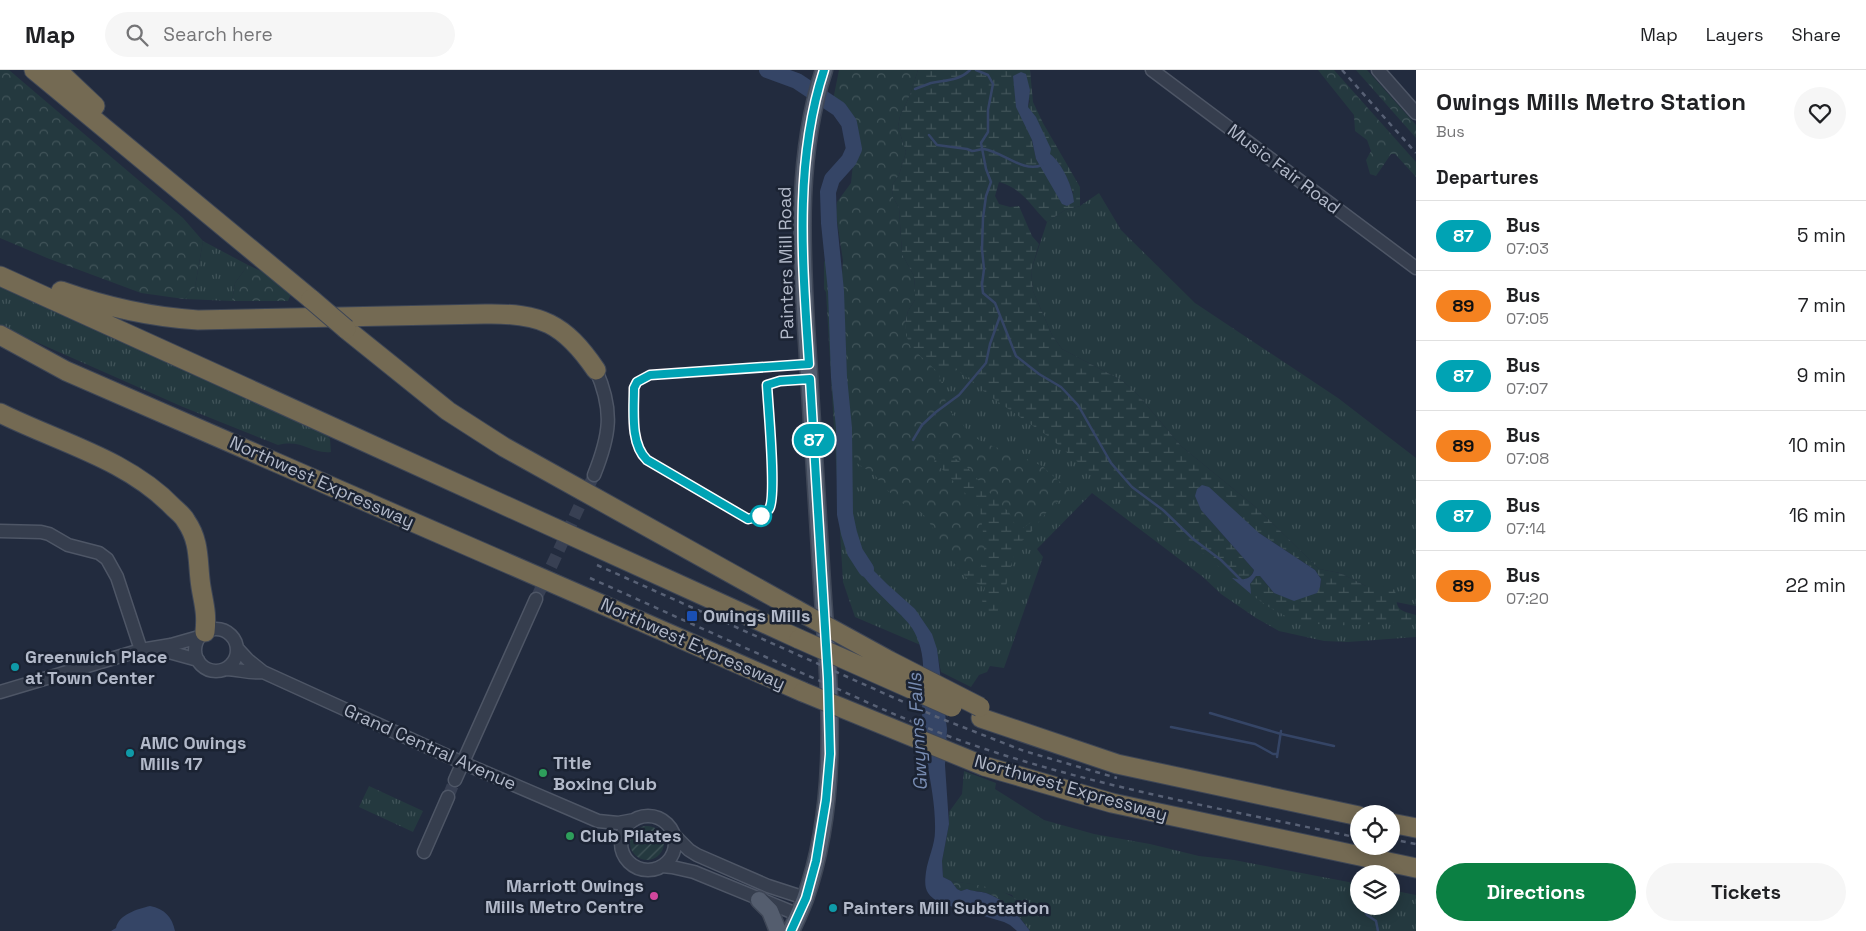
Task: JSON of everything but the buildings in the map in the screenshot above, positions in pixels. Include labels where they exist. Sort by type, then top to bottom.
[{"type":"highway","points":[[34,70],[346,329],[448,411],[504,446],[980,713]]},
{"type":"highway","points":[[58,70],[186,196]]},
{"type":"highway","points":[[0,266],[87,300],[113,308],[168,318],[228,321],[485,314],[524,315],[560,329],[584,352],[596,370]]},
{"type":"highway","name":"Northwest Expressway","points":[[0,276],[799,639],[1070,749],[1118,764],[1350,814]]},
{"type":"highway","name":"Northwest Expressway","points":[[0,335],[66,371],[802,692],[984,766],[1112,803],[1416,868]]},
{"type":"highway","points":[[0,346],[66,371]]},
{"type":"highway","points":[[0,413],[128,470],[160,493],[186,520],[197,546],[200,560],[201,586],[207,617],[202,634]]},
{"type":"highway","points":[[1400,825],[1416,828]]},
{"type":"main road","name":"Painters Mill Road","points":[[791,931],[806,898],[816,861],[826,800],[831,726],[802,248],[805,169],[813,114],[823,73]]},
{"type":"main road","points":[[760,900],[770,911],[778,931]]},
{"type":"street","name":"Music Fair Road","points":[[1152,70],[1416,268]]},
{"type":"street","points":[[1378,70],[1416,113]]},
{"type":"street","points":[[594,475],[605,444],[609,413],[603,385],[596,370]]},
{"type":"street","points":[[0,531],[41,532],[49,534],[68,545],[99,553],[107,559],[117,577],[142,650]]},
{"type":"street","points":[[455,780],[536,599]]},
{"type":"street","name":"Grand Central Avenue","points":[[0,692],[142,650],[155,648],[216,628],[229,633],[234,638],[237,648],[263,672],[463,763],[598,821],[618,823],[643,817],[661,820],[668,825],[674,835],[688,850],[697,855],[768,886],[806,898]]},
{"type":"street","points":[[198,660],[195,650],[202,634]]},
{"type":"street","name":"Grand Central Avenue","points":[[155,648],[198,660],[205,668],[212,671],[226,669],[256,673],[263,672]]},
{"type":"street","points":[[226,669],[236,659],[237,648]]},
{"type":"street","points":[[424,852],[448,797]]},
{"type":"street","points":[[621,849],[622,834],[634,820]]},
{"type":"street","name":"Grand Central Avenue","points":[[598,821],[608,831],[627,861],[634,867],[642,870],[651,870],[662,866],[694,872],[799,915]]},
{"type":"street","points":[[662,866],[669,861],[673,853],[674,835]]},
{"type":"green space","points":[[0,70],[9,70],[183,218],[203,241],[195,287],[184,299],[141,293],[47,258],[0,238]]},
{"type":"green space","points":[[839,70],[918,70],[910,95],[900,116],[898,127],[906,152],[899,175],[892,185],[893,197],[899,208],[902,254],[914,276],[915,300],[908,311],[905,323],[906,335],[911,347],[938,372],[947,408],[973,436],[984,443],[1042,466],[1070,491],[1046,513],[1018,531],[1009,512],[940,453],[934,461],[980,508],[986,557],[980,568],[969,571],[957,568],[926,517],[916,509],[900,502],[882,485],[875,475],[855,462],[844,391],[845,368],[837,340],[843,261],[836,214],[837,202],[851,183],[856,135],[855,123],[833,100]]},
{"type":"green space","points":[[918,70],[1030,70],[1033,102],[1080,187],[1080,206],[1065,210],[1047,222],[1026,198],[1007,185],[999,182],[995,196],[999,204],[1010,207],[1019,206],[1032,236],[1039,244],[1031,271],[1033,291],[1052,335],[1062,349],[1123,381],[1138,395],[1181,446],[1258,509],[1319,569],[1340,573],[1366,586],[1383,586],[1395,590],[1399,608],[1416,615],[1416,620],[1336,625],[1304,622],[1281,614],[1251,594],[1250,584],[1256,576],[1260,576],[1274,593],[1320,587],[1321,579],[1315,570],[1259,533],[1201,510],[1254,570],[1251,576],[1244,580],[1232,578],[1205,555],[1094,476],[1049,437],[994,399],[957,370],[949,373],[942,384],[938,372],[911,347],[906,335],[905,323],[908,311],[915,300],[914,276],[902,254],[899,208],[893,197],[892,185],[899,175],[906,152],[898,127],[900,116],[910,95]],"holes":[[[1013,76],[1030,101],[1028,107],[1049,154],[1054,157],[1061,167],[1074,194],[1049,180],[1036,159],[1032,140],[1015,89]]]},
{"type":"green space","points":[[1318,70],[1334,70],[1416,162],[1416,177],[1395,154],[1391,154],[1376,176],[1370,174],[1366,160],[1371,151],[1367,140],[1355,131],[1354,115]]},
{"type":"green space","points":[[1356,70],[1367,70],[1416,125],[1416,138]]},
{"type":"green space","points":[[1099,193],[1121,230],[1195,303],[1338,398],[1416,458],[1416,606],[1396,602],[1396,598],[1383,586],[1366,586],[1340,573],[1319,569],[1258,509],[1181,446],[1138,395],[1123,381],[1062,349],[1052,335],[1033,291],[1031,271],[1047,222],[1065,210],[1080,206]]},
{"type":"green space","points":[[203,241],[248,265],[235,283],[232,301],[184,299],[195,287]]},
{"type":"green space","points":[[824,261],[1280,605],[1416,617],[1416,637],[1348,642],[1324,641],[1279,631],[1221,594],[1203,577],[1092,493],[1037,549],[1043,557],[1004,668],[990,666],[987,672],[979,675],[971,687],[941,672],[937,652],[855,617],[843,582],[826,292],[824,289]]},
{"type":"green space","points":[[248,265],[271,276],[291,294],[288,301],[232,301],[235,283]]},
{"type":"green space","points":[[0,282],[323,431],[330,439],[331,452],[317,451],[294,444],[278,445],[183,407],[0,326]]},
{"type":"green space","points":[[940,453],[956,459],[967,467],[1009,512],[1018,531],[1046,513],[1028,536],[1016,546],[997,613],[988,611],[982,601],[985,587],[969,580],[957,568],[969,571],[980,568],[986,557],[980,508],[934,461]]},
{"type":"green space","points":[[964,771],[996,783],[995,789],[1044,820],[1094,834],[1150,844],[1199,856],[1234,860],[1350,882],[1350,915],[1400,915],[1400,892],[1416,895],[1416,931],[1030,931],[1021,919],[1023,914],[1012,895],[971,884],[951,881],[943,877],[942,861],[949,824],[949,812],[962,794]]},
{"type":"green space","points":[[369,786],[423,811],[413,832],[359,807]]},
{"type":"green space","points":[[647,826],[659,831],[664,843],[659,855],[647,860],[635,855],[630,843],[635,831]]},
{"type":"green space","points":[[951,881],[991,888],[1010,895],[1024,907],[1021,919],[994,896],[967,889],[961,891]]},
{"type":"water","points":[[1021,72],[1026,74],[1030,90],[1028,107],[1036,117],[1051,149],[1050,154],[1063,169],[1072,189],[1074,202],[1067,206],[1062,204],[1036,159],[1032,140],[1016,107],[1013,76]]},
{"type":"water","points":[[1202,485],[1209,487],[1259,533],[1315,570],[1321,579],[1317,593],[1294,601],[1274,593],[1260,576],[1256,576],[1250,584],[1251,594],[1232,578],[1248,578],[1253,574],[1254,570],[1201,510],[1195,496],[1197,489]]},
{"type":"water","name":"Gwynns Falls","points":[[855,552],[862,555],[870,567],[915,609],[932,634],[937,649],[947,729],[945,765],[949,824],[942,861],[943,877],[951,881],[961,891],[967,889],[984,892],[1000,900],[1016,914],[1030,931],[1017,931],[1004,922],[940,903],[928,893],[925,882],[934,841],[935,819],[923,733],[923,670],[921,651],[918,639],[907,621],[859,570],[854,560]]},
{"type":"water","points":[[150,906],[160,909],[167,914],[175,931],[111,931],[116,928],[125,916]]},
{"type":"waterway","name":"Gwynns Falls","points":[[767,70],[797,81],[839,109],[849,123],[854,149],[849,160],[832,179],[828,192],[829,223],[836,291],[839,377],[844,428],[845,514],[855,552],[866,569]]},
{"type":"waterway","points":[[915,89],[931,83],[957,78],[970,70]]},
{"type":"waterway","points":[[976,70],[988,75],[993,84],[988,110],[988,132],[981,143],[986,169],[991,182],[986,196],[983,218],[983,293],[995,303],[1016,356],[1039,374],[1061,387],[1078,405],[1111,463],[1132,487],[1163,510],[1193,539],[1221,560],[1242,581]]},
{"type":"waterway","points":[[929,135],[937,145],[972,151],[984,149],[1020,164],[1035,167],[1042,165]]},
{"type":"waterway","points":[[913,440],[922,425],[959,395],[986,363],[990,344],[1000,316]]},
{"type":"waterway","points":[[1210,713],[1281,734],[1334,746]]},
{"type":"waterway","points":[[1171,727],[1255,744],[1273,754],[1277,754]]},
{"type":"waterway","points":[[1277,757],[1281,731]]},
{"type":"waterway","points":[[1367,915],[1376,921],[1378,931]]},
{"type":"tunnel","points":[[536,599],[594,475]]},
{"type":"tunnel","points":[[448,797],[455,780]]},
{"type":"railway","points":[[1342,70],[1416,153]]},
{"type":"railway","points":[[597,565],[937,717],[1024,751],[1117,778]]},
{"type":"railway","points":[[590,578],[880,708],[942,734],[985,749],[1124,788],[1350,836]]},
{"type":"railway","points":[[1400,841],[1416,844]]},
{"type":"bus line","name":"87","points":[[791,931],[806,898],[816,861],[826,800],[831,726],[810,379],[780,381],[767,385],[772,502],[767,512],[761,516],[748,519],[647,460],[641,454],[637,447],[634,388],[642,377],[650,375],[809,364],[802,248],[802,209],[809,138],[824,70]]},
{"type":"place","name":"Owings Mills","points":[[692,616]]},
{"type":"place","name":"Greenwich Place at Town Center","points":[[15,667]]},
{"type":"place","name":"AMC Owings Mills 17","points":[[130,753]]},
{"type":"place","name":"Title Boxing Club","points":[[543,773]]},
{"type":"place","name":"Club Pilates","points":[[570,836]]},
{"type":"place","name":"Marriott Owings Mills Metro Centre","points":[[654,896]]},
{"type":"place","name":"Painters Mill Substation","points":[[833,908]]}]
